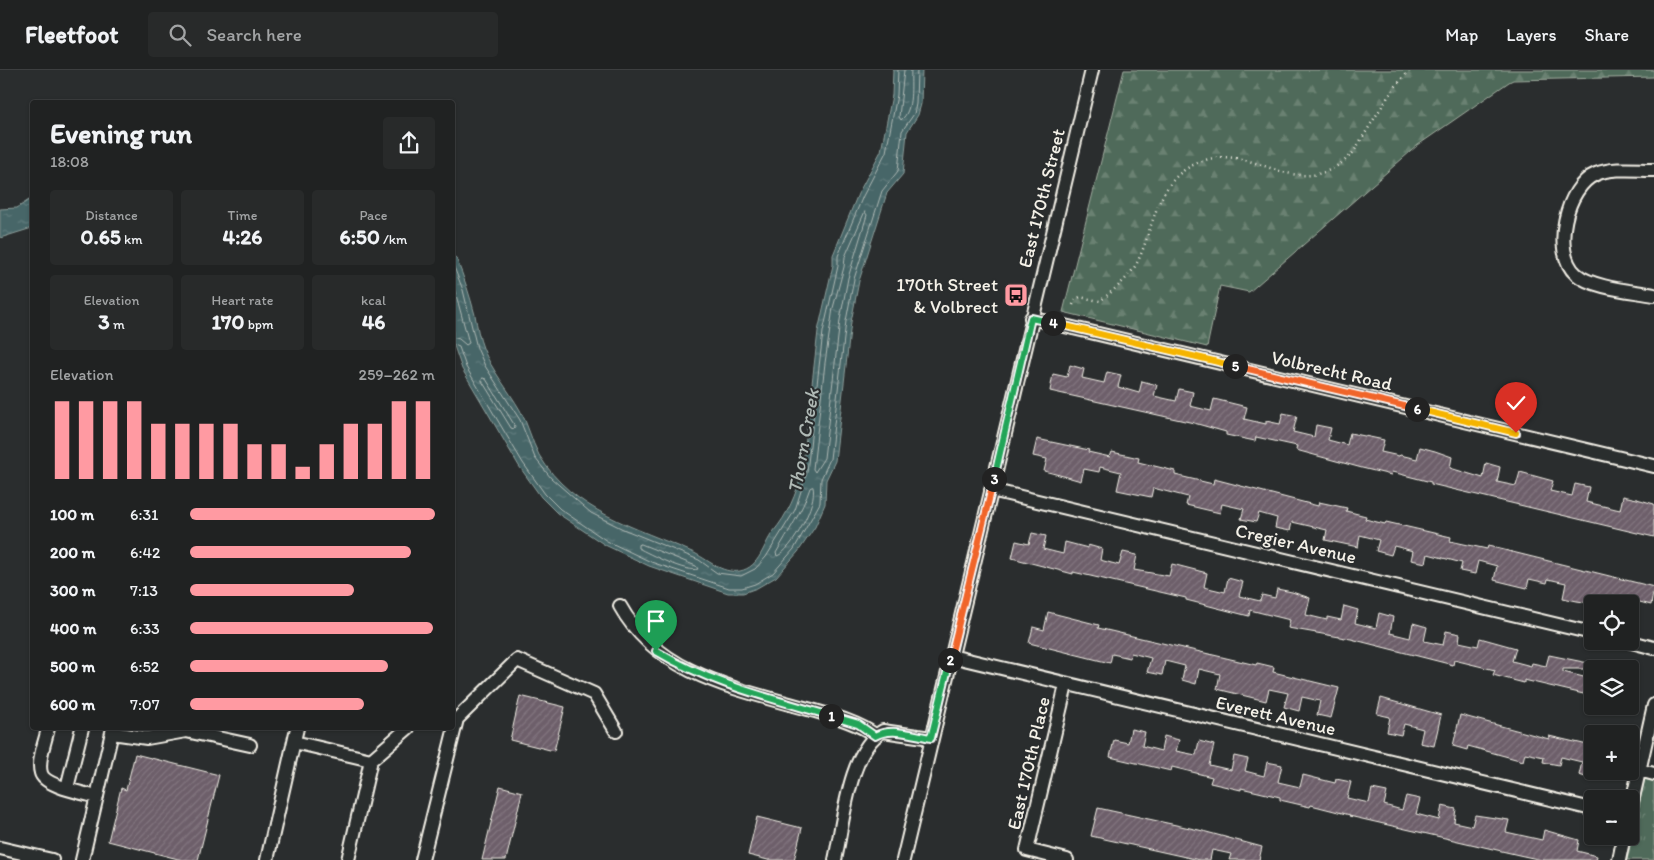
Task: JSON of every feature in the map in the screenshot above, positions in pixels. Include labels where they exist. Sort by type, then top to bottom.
[{"type":"street","name":"East 170th Street","points":[[903,860],[1031,318],[1092,70]]},
{"type":"street","points":[[1654,170],[1610,171],[1596,174],[1586,181],[1576,193],[1569,210],[1562,244],[1565,257],[1577,276],[1590,282],[1654,295]]},
{"type":"street","name":"Volbrecht Road","points":[[1031,318],[1654,466]]},
{"type":"street","name":"Cregier Avenue","points":[[991,490],[1584,631]]},
{"type":"street","points":[[620,606],[640,636],[656,651],[680,665],[747,693],[858,724],[875,736]]},
{"type":"street","points":[[1639,644],[1654,648]]},
{"type":"street","name":"Everett Avenue","points":[[951,656],[1584,808]]},
{"type":"street","points":[[455,727],[457,719],[517,660],[594,694],[616,731]]},
{"type":"street","name":"East 170th Place","points":[[1066,685],[1027,850],[1067,860]]},
{"type":"street","points":[[1654,705],[1651,729],[1639,770],[1654,774]]},
{"type":"street","points":[[48,730],[40,765],[41,775],[50,783],[97,797]]},
{"type":"street","points":[[67,788],[82,730]]},
{"type":"street","points":[[82,860],[112,730],[148,738],[186,731],[250,744]]},
{"type":"street","points":[[268,860],[297,730]]},
{"type":"street","points":[[348,860],[370,760],[406,730]]},
{"type":"street","points":[[422,860],[454,730]]},
{"type":"street","points":[[835,860],[855,769],[861,753],[875,736],[883,731],[931,738]]},
{"type":"street","points":[[294,742],[370,760]]},
{"type":"street","points":[[1619,860],[1622,845]]},
{"type":"street","points":[[0,848],[52,860]]},
{"type":"path","points":[[1073,305],[1074,300],[1080,296],[1100,301],[1125,281],[1137,263],[1163,195],[1174,178],[1190,166],[1208,158],[1228,156],[1247,159],[1289,175],[1307,176],[1326,172],[1349,156],[1410,70]]},
{"type":"green space","points":[[1124,70],[1654,70],[1654,77],[1513,80],[1509,82],[1418,145],[1249,292],[1220,286],[1207,347],[1063,312]]},
{"type":"green space","points":[[1647,768],[1654,770],[1654,860],[1627,860],[1630,845],[1639,845],[1639,805]]},
{"type":"water","points":[[893,70],[922,70],[921,104],[918,115],[907,132],[903,174],[887,193],[859,281],[851,322],[835,461],[826,480],[825,504],[815,527],[798,552],[776,577],[757,588],[743,593],[728,593],[649,566],[605,545],[557,513],[541,497],[519,466],[462,369],[455,349],[455,257],[467,286],[480,340],[487,356],[495,372],[520,410],[539,455],[553,475],[569,491],[607,516],[692,552],[721,568],[733,571],[747,569],[757,560],[783,518],[791,504],[800,480],[818,331],[833,265],[833,255],[858,194],[881,151],[892,95]]},
{"type":"water","points":[[30,200],[30,229],[0,238],[0,209],[17,208]]},
{"type":"building","points":[[1070,365],[1084,369],[1082,378],[1104,383],[1107,372],[1121,375],[1118,387],[1139,393],[1142,381],[1157,385],[1154,396],[1176,401],[1179,389],[1193,392],[1190,406],[1211,411],[1214,399],[1247,407],[1244,419],[1266,424],[1266,421],[1280,424],[1283,413],[1297,416],[1293,432],[1314,437],[1316,425],[1331,428],[1328,440],[1347,445],[1350,433],[1384,440],[1381,452],[1399,456],[1417,459],[1420,447],[1435,451],[1452,457],[1450,468],[1483,478],[1486,463],[1500,467],[1497,482],[1516,486],[1520,472],[1553,481],[1550,491],[1572,496],[1575,484],[1589,487],[1586,502],[1620,510],[1623,496],[1654,504],[1654,537],[1431,484],[1431,482],[1392,472],[1391,475],[1362,468],[1296,450],[1297,446],[1256,437],[1255,441],[1226,435],[1226,432],[1194,423],[1050,391],[1053,374],[1067,377]]},
{"type":"building","points":[[1037,439],[1089,450],[1088,452],[1110,457],[1112,452],[1139,458],[1138,462],[1175,471],[1175,475],[1213,484],[1214,479],[1318,506],[1319,502],[1347,508],[1346,511],[1366,516],[1365,519],[1451,537],[1450,541],[1487,549],[1488,546],[1654,587],[1651,605],[1639,602],[1639,595],[1584,595],[1584,602],[1563,598],[1566,583],[1548,579],[1547,583],[1529,579],[1527,588],[1494,580],[1497,566],[1478,561],[1475,574],[1460,571],[1462,563],[1428,554],[1426,563],[1411,560],[1413,551],[1394,546],[1391,555],[1376,551],[1379,540],[1360,535],[1358,547],[1325,540],[1327,530],[1292,522],[1290,531],[1275,528],[1277,518],[1259,513],[1256,522],[1241,519],[1244,509],[1222,504],[1220,513],[1186,505],[1188,497],[1153,488],[1151,497],[1117,490],[1121,472],[1100,467],[1099,472],[1084,469],[1081,481],[1044,471],[1047,459],[1033,456]]},
{"type":"building","points":[[1032,533],[1046,536],[1043,549],[1063,554],[1065,542],[1088,548],[1088,545],[1102,549],[1100,560],[1119,565],[1123,552],[1137,555],[1134,570],[1169,576],[1172,564],[1207,573],[1204,587],[1225,592],[1228,578],[1243,582],[1239,596],[1260,601],[1262,595],[1275,598],[1277,589],[1292,592],[1310,598],[1306,615],[1327,620],[1327,617],[1341,620],[1344,606],[1358,610],[1355,623],[1376,628],[1379,613],[1393,617],[1390,633],[1410,638],[1413,623],[1427,627],[1424,641],[1443,645],[1446,631],[1460,634],[1459,642],[1478,646],[1480,638],[1516,648],[1512,661],[1531,666],[1532,663],[1546,666],[1549,655],[1584,662],[1584,669],[1563,669],[1563,672],[1584,677],[1584,694],[1493,675],[1495,670],[1454,660],[1453,665],[1351,639],[1288,628],[1290,620],[1250,610],[1249,616],[1186,600],[1186,598],[1073,572],[1073,574],[1012,558],[1016,541],[1029,544]]},
{"type":"building","points":[[1048,612],[1099,625],[1098,628],[1256,665],[1257,663],[1274,667],[1273,672],[1339,688],[1331,718],[1317,715],[1320,701],[1302,697],[1299,711],[1284,707],[1288,693],[1269,689],[1266,701],[1217,689],[1220,674],[1199,669],[1196,684],[1182,680],[1185,666],[1165,661],[1162,675],[1147,672],[1151,658],[1131,653],[1130,658],[1112,654],[1110,663],[1029,643],[1033,627],[1044,630]]},
{"type":"building","points":[[520,696],[565,707],[554,751],[510,740]]},
{"type":"building","points":[[1381,698],[1441,715],[1434,746],[1420,743],[1423,729],[1404,724],[1401,735],[1387,732],[1390,717],[1377,714]]},
{"type":"building","points":[[1460,715],[1549,739],[1549,736],[1584,744],[1584,777],[1579,775],[1582,762],[1561,757],[1559,765],[1543,762],[1544,757],[1525,753],[1523,761],[1468,746],[1467,750],[1453,746]]},
{"type":"building","points":[[1131,729],[1145,732],[1142,746],[1161,751],[1164,736],[1179,740],[1176,751],[1196,755],[1199,741],[1214,745],[1209,765],[1231,770],[1234,756],[1248,759],[1245,771],[1264,776],[1267,762],[1282,765],[1278,782],[1300,787],[1303,775],[1335,783],[1336,779],[1351,782],[1347,798],[1369,803],[1372,789],[1387,792],[1384,805],[1402,810],[1406,796],[1420,799],[1416,814],[1439,820],[1442,806],[1456,809],[1454,822],[1472,826],[1475,815],[1509,820],[1506,832],[1542,840],[1544,830],[1579,840],[1577,851],[1597,856],[1596,860],[1542,860],[1349,816],[1311,805],[1310,807],[1280,800],[1280,797],[1210,783],[1212,777],[1172,767],[1171,771],[1110,757],[1114,740],[1128,743]]},
{"type":"building","points":[[135,754],[219,775],[198,860],[182,860],[108,841],[121,788],[126,790]]},
{"type":"building","points":[[500,786],[522,792],[506,860],[482,860]]},
{"type":"building","points":[[1098,808],[1199,830],[1262,847],[1259,860],[1229,860],[1231,854],[1212,850],[1210,860],[1199,860],[1091,836]]},
{"type":"building","points":[[757,817],[802,828],[794,860],[768,860],[748,855]]},
{"type":"place","name":"170th Street & Volbrect","points":[[1016,295]]},
{"type":"route","points":[[656,651],[680,665],[747,693],[858,724],[875,736],[883,731],[893,731],[931,738],[1031,318],[1516,433]]},
{"type":"water label","name":"Thorn Creek","points":[[803,441]]}]
